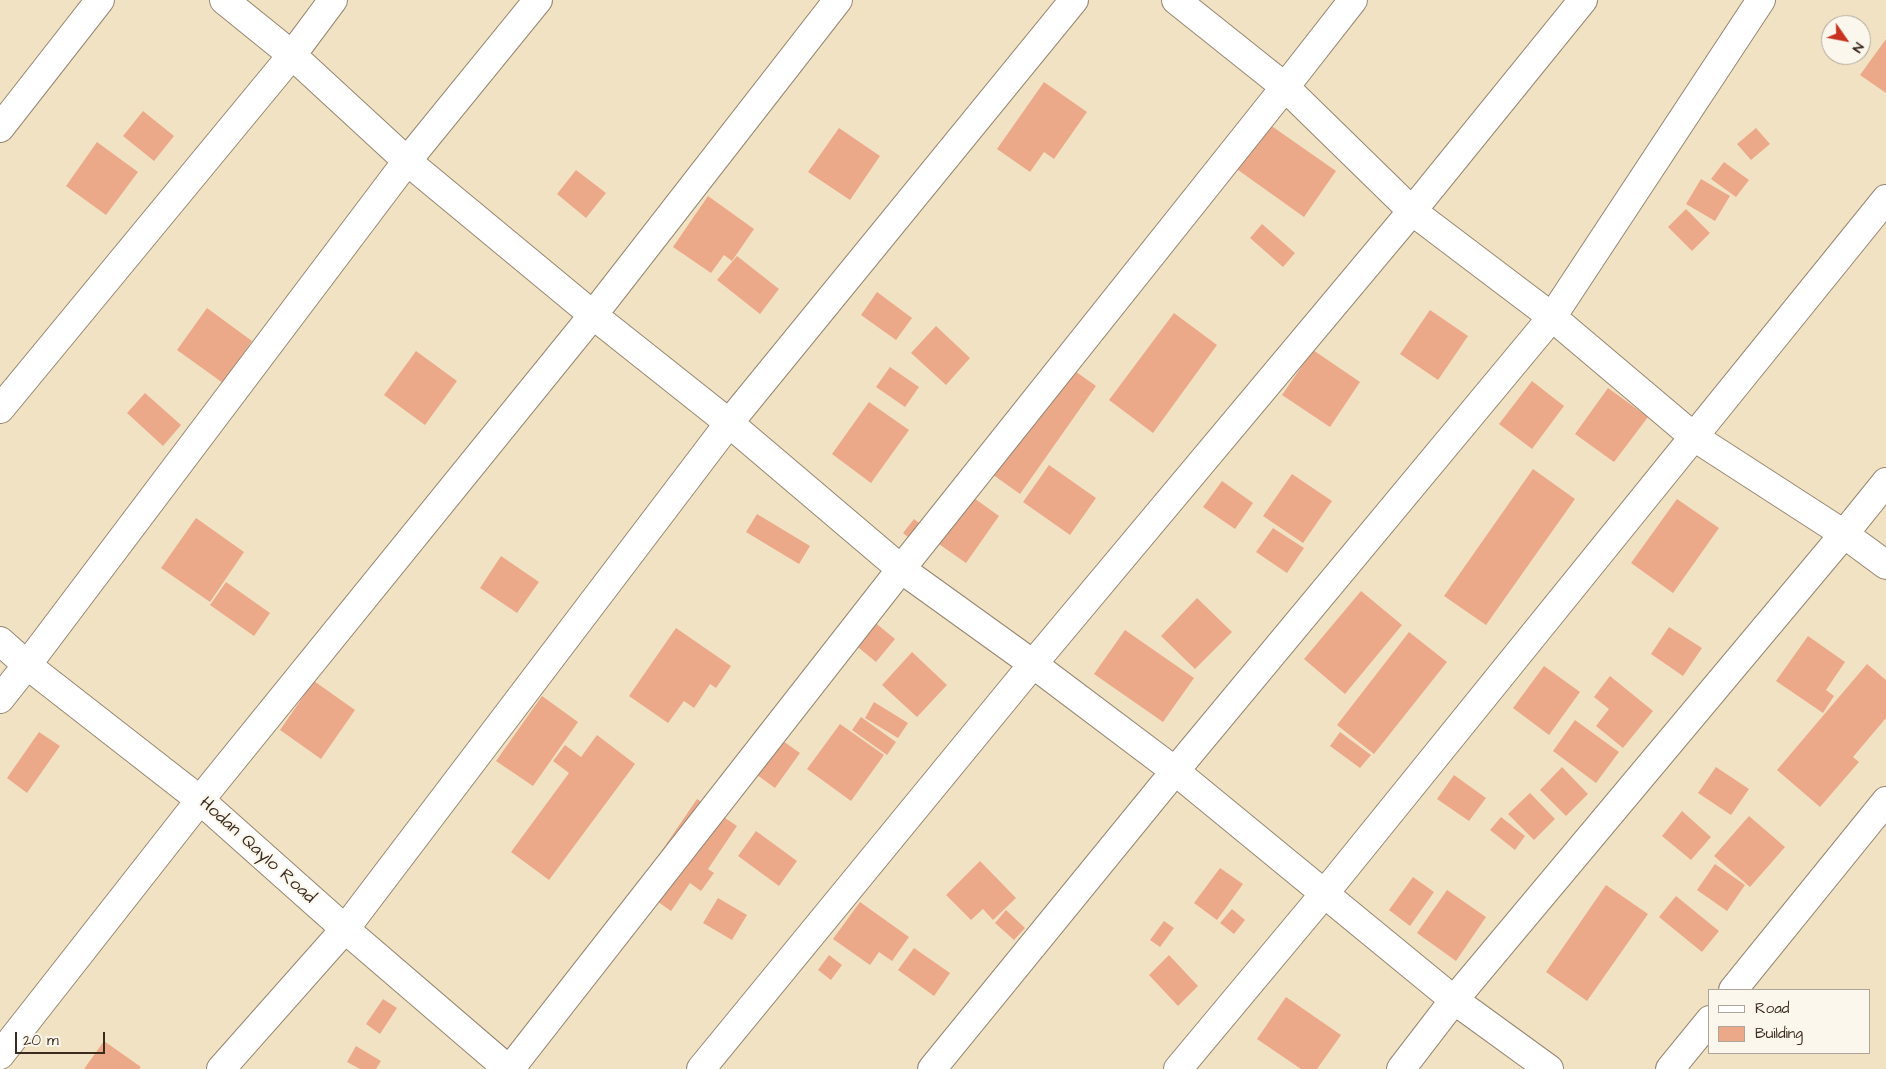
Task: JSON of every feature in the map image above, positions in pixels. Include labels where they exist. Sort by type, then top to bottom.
[{"type":"street","points":[[0,128],[100,0]]},
{"type":"street","points":[[224,0],[292,55],[407,162],[593,315],[729,423],[901,568],[1175,771],[1454,1000],[1549,1069]]},
{"type":"street","points":[[0,409],[292,55],[333,0]]},
{"type":"street","points":[[0,698],[27,665],[407,162],[538,0]]},
{"type":"street","points":[[0,1055],[200,800],[593,315],[838,0]]},
{"type":"street","points":[[221,1069],[345,929],[729,423],[1074,0]]},
{"type":"street","points":[[1176,0],[1285,87],[1412,210],[1552,317],[1694,437],[1844,534],[1886,565]]},
{"type":"street","points":[[509,1069],[901,568],[1285,87],[1352,0]]},
{"type":"street","points":[[701,1069],[1033,664],[1412,210],[1583,0]]},
{"type":"street","points":[[932,1069],[1175,771],[1552,317],[1761,0]]},
{"type":"street","points":[[1178,1069],[1324,894],[1886,199]]},
{"type":"street","points":[[1402,1069],[1454,1000],[1886,482]]},
{"type":"street","name":"Hodan Qaylo Road","points":[[0,641],[27,665],[200,800],[345,929],[509,1069]]},
{"type":"street","points":[[1735,989],[1886,801]]},
{"type":"street","points":[[1670,1069],[1708,1022]]},
{"type":"building","points":[[1886,39],[1886,93],[1860,75],[1867,65],[1871,65],[1871,60]]},
{"type":"building","points":[[1044,82],[1087,112],[1054,159],[1044,152],[1030,172],[997,149]]},
{"type":"building","points":[[143,111],[174,136],[154,161],[123,136]]},
{"type":"building","points":[[1263,120],[1336,171],[1304,217],[1231,165]]},
{"type":"building","points":[[839,128],[880,156],[850,200],[808,172]]},
{"type":"building","points":[[1756,128],[1770,144],[1751,160],[1737,144]]},
{"type":"building","points":[[97,142],[138,172],[106,215],[66,186]]},
{"type":"building","points":[[1724,162],[1749,180],[1736,197],[1711,179]]},
{"type":"building","points":[[576,170],[606,193],[586,218],[557,194]]},
{"type":"building","points":[[1701,179],[1730,196],[1715,221],[1686,204]]},
{"type":"building","points":[[708,196],[754,229],[732,261],[724,255],[711,273],[673,247]]},
{"type":"building","points":[[1686,209],[1710,233],[1692,251],[1668,227]]},
{"type":"building","points":[[1262,224],[1295,253],[1283,267],[1250,238]]},
{"type":"building","points":[[737,256],[779,289],[760,314],[717,280]]},
{"type":"building","points":[[877,292],[912,318],[896,340],[861,315]]},
{"type":"building","points":[[207,308],[252,341],[223,383],[177,350]]},
{"type":"building","points":[[1430,310],[1468,336],[1438,380],[1400,354]]},
{"type":"building","points":[[1174,313],[1217,345],[1153,433],[1109,400]]},
{"type":"building","points":[[936,326],[970,358],[946,385],[911,353]]},
{"type":"building","points":[[1313,350],[1360,382],[1330,427],[1282,395]]},
{"type":"building","points":[[416,351],[457,381],[425,425],[384,395]]},
{"type":"building","points":[[1058,359],[1096,386],[1020,494],[982,467]]},
{"type":"building","points":[[890,367],[919,387],[905,407],[876,387]]},
{"type":"building","points":[[1532,381],[1564,406],[1532,449],[1499,424]]},
{"type":"building","points":[[1608,388],[1648,417],[1614,462],[1575,434]]},
{"type":"building","points":[[145,393],[181,425],[163,446],[127,413]]},
{"type":"building","points":[[869,402],[909,430],[871,483],[832,454]]},
{"type":"building","points":[[1049,465],[1096,498],[1070,535],[1023,502]]},
{"type":"building","points":[[1533,469],[1575,499],[1486,625],[1444,596]]},
{"type":"building","points":[[1292,474],[1332,501],[1303,543],[1263,516]]},
{"type":"building","points":[[1222,481],[1253,503],[1235,529],[1203,507]]},
{"type":"building","points":[[960,488],[999,516],[966,563],[926,535]]},
{"type":"building","points":[[1677,499],[1719,528],[1673,593],[1631,563]]},
{"type":"building","points":[[757,514],[810,546],[799,564],[746,532]]},
{"type":"building","points":[[196,518],[244,552],[210,602],[161,568]]},
{"type":"building","points":[[914,519],[927,529],[917,544],[903,533]]},
{"type":"building","points":[[1273,528],[1304,548],[1287,573],[1256,552]]},
{"type":"building","points":[[501,556],[539,582],[517,613],[480,588]]},
{"type":"building","points":[[226,582],[270,613],[254,636],[210,605]]},
{"type":"building","points":[[1361,591],[1402,625],[1345,694],[1304,659]]},
{"type":"building","points":[[1197,598],[1232,632],[1195,669],[1161,636]]},
{"type":"building","points":[[861,611],[895,639],[876,662],[842,634]]},
{"type":"building","points":[[1669,627],[1702,648],[1683,676],[1651,654]]},
{"type":"building","points":[[676,628],[731,666],[716,688],[710,684],[694,708],[684,701],[668,723],[629,696]]},
{"type":"building","points":[[1125,630],[1194,678],[1163,722],[1094,674]]},
{"type":"building","points":[[1409,632],[1447,662],[1374,754],[1337,725]]},
{"type":"building","points":[[1808,636],[1845,662],[1826,690],[1834,696],[1823,713],[1776,681]]},
{"type":"building","points":[[912,652],[947,685],[917,717],[882,685]]},
{"type":"building","points":[[1867,664],[1886,680],[1886,718],[1853,757],[1859,762],[1820,807],[1777,770]]},
{"type":"building","points":[[1544,666],[1580,692],[1549,735],[1513,708]]},
{"type":"building","points":[[1610,676],[1653,711],[1623,748],[1596,726],[1609,709],[1594,697]]},
{"type":"building","points":[[314,681],[355,710],[321,759],[280,730]]},
{"type":"building","points":[[542,696],[578,722],[533,786],[496,761]]},
{"type":"building","points":[[874,702],[908,723],[898,738],[865,718]]},
{"type":"building","points":[[861,717],[896,742],[887,755],[852,730]]},
{"type":"building","points":[[1575,720],[1619,752],[1596,783],[1553,751]]},
{"type":"building","points":[[840,724],[884,755],[851,801],[807,769]]},
{"type":"building","points":[[760,725],[800,753],[775,788],[735,759]]},
{"type":"building","points":[[39,732],[60,746],[27,793],[7,778]]},
{"type":"building","points":[[1340,732],[1371,755],[1360,768],[1330,746]]},
{"type":"building","points":[[597,735],[635,764],[549,880],[511,852],[569,773],[553,761],[565,745],[581,757]]},
{"type":"building","points":[[1562,767],[1588,794],[1566,816],[1540,790]]},
{"type":"building","points":[[1716,767],[1749,789],[1731,815],[1698,793]]},
{"type":"building","points":[[1454,775],[1486,798],[1469,821],[1437,799]]},
{"type":"building","points":[[1530,793],[1555,819],[1534,840],[1508,814]]},
{"type":"building","points":[[697,799],[737,826],[708,869],[714,873],[701,891],[690,883],[671,911],[637,887]]},
{"type":"building","points":[[1682,811],[1711,837],[1691,860],[1662,836]]},
{"type":"building","points":[[1749,816],[1785,847],[1750,887],[1714,856]]},
{"type":"building","points":[[1501,817],[1525,836],[1515,850],[1490,830]]},
{"type":"building","points":[[756,831],[797,861],[779,886],[738,856]]},
{"type":"building","points":[[980,861],[1016,898],[993,920],[983,909],[971,920],[946,895]]},
{"type":"building","points":[[1715,864],[1745,885],[1727,911],[1697,890]]},
{"type":"building","points":[[1220,868],[1243,884],[1217,920],[1194,903]]},
{"type":"building","points":[[1413,877],[1434,892],[1410,926],[1389,910]]},
{"type":"building","points":[[1606,885],[1648,914],[1587,1001],[1546,972]]},
{"type":"building","points":[[1447,890],[1486,917],[1456,961],[1417,933]]},
{"type":"building","points":[[1676,896],[1719,931],[1702,952],[1659,917]]},
{"type":"building","points":[[718,898],[747,915],[732,940],[703,923]]},
{"type":"building","points":[[860,902],[909,937],[892,961],[879,952],[870,965],[833,939]]},
{"type":"building","points":[[1232,909],[1245,920],[1234,934],[1220,923]]},
{"type":"building","points":[[1006,910],[1025,928],[1014,940],[995,923]]},
{"type":"building","points":[[1164,921],[1174,928],[1160,947],[1150,940]]},
{"type":"building","points":[[914,948],[950,973],[934,996],[898,970]]},
{"type":"building","points":[[829,955],[842,965],[831,980],[818,970]]},
{"type":"building","points":[[1169,955],[1198,986],[1178,1006],[1149,975]]},
{"type":"building","points":[[1286,997],[1341,1035],[1317,1069],[1301,1069],[1257,1039]]},
{"type":"building","points":[[383,999],[397,1008],[380,1034],[366,1024]]},
{"type":"building","points":[[104,1041],[141,1067],[139,1069],[84,1069]]},
{"type":"building","points":[[356,1046],[381,1061],[376,1069],[360,1069],[347,1062]]}]
